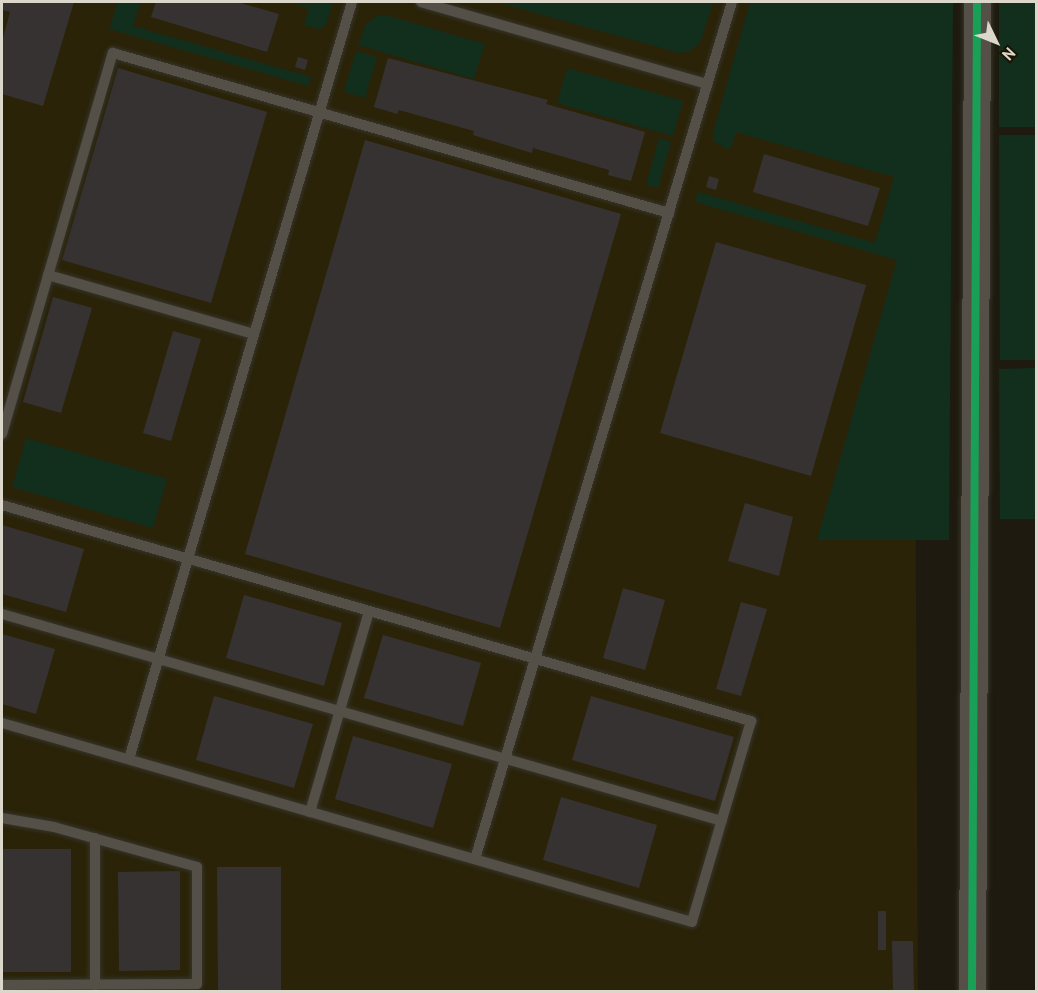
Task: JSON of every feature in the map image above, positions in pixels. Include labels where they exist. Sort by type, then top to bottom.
[{"type":"street","points":[[972,992],[977,2]]},
{"type":"lane","points":[[129,759],[352,2]]},
{"type":"lane","points":[[421,2],[707,84]]},
{"type":"lane","points":[[475,859],[732,2]]},
{"type":"lane","points":[[2,434],[113,52],[669,213]]},
{"type":"lane","points":[[48,275],[254,334]]},
{"type":"lane","points":[[2,505],[751,721],[692,922],[2,723]]},
{"type":"lane","points":[[310,812],[369,611]]},
{"type":"lane","points":[[2,614],[722,821]]},
{"type":"lane","points":[[2,818],[54,827],[197,867],[197,984],[2,985]]},
{"type":"lane","points":[[95,838],[95,985]]},
{"type":"shaded area","points":[[2,2],[913,2],[918,991],[2,992]]},
{"type":"green space","points":[[118,2],[140,2],[133,26],[311,77],[308,86],[109,29]]},
{"type":"green space","points":[[288,2],[333,2],[326,25],[319,29],[304,25],[309,8]]},
{"type":"green space","points":[[496,2],[713,2],[700,43],[688,52],[679,53]]},
{"type":"green space","points":[[750,2],[953,2],[949,540],[817,540],[897,260],[695,202],[698,192],[875,243],[894,177],[736,132],[730,150],[713,141],[713,133]]},
{"type":"green space","points":[[999,2],[1036,2],[1036,127],[999,127]]},
{"type":"green space","points":[[385,15],[485,44],[474,79],[358,45],[366,24],[377,16]]},
{"type":"green space","points":[[356,51],[377,57],[365,98],[344,92]]},
{"type":"green space","points":[[567,68],[683,101],[673,136],[557,103]]},
{"type":"green space","points":[[999,135],[1036,135],[1036,360],[1000,360]]},
{"type":"green space","points":[[659,138],[671,142],[658,188],[646,185]]},
{"type":"green space","points":[[1036,368],[1036,519],[1000,519],[999,369]]},
{"type":"green space","points":[[26,438],[167,479],[153,528],[12,487]]},
{"type":"building","points":[[2,2],[74,2],[43,106],[2,94],[2,42],[10,12],[2,10]]},
{"type":"building","points":[[156,2],[237,2],[279,14],[267,52],[151,17]]},
{"type":"building","points":[[298,57],[308,60],[305,70],[295,67]]},
{"type":"building","points":[[388,58],[548,100],[546,104],[645,132],[631,181],[608,175],[609,170],[533,148],[532,153],[473,135],[474,131],[399,110],[397,114],[374,107]]},
{"type":"building","points":[[118,68],[267,112],[211,303],[62,260]]},
{"type":"building","points":[[365,140],[621,214],[500,628],[245,554]]},
{"type":"building","points":[[764,154],[880,188],[868,226],[753,192]]},
{"type":"building","points":[[709,176],[719,179],[716,190],[706,187]]},
{"type":"building","points":[[716,242],[866,285],[811,476],[660,433]]},
{"type":"building","points":[[53,297],[92,308],[61,413],[23,402]]},
{"type":"building","points":[[173,331],[201,339],[171,441],[143,433]]},
{"type":"building","points":[[745,503],[793,517],[779,576],[728,561]]},
{"type":"building","points":[[2,525],[84,549],[66,612],[2,594]]},
{"type":"building","points":[[623,588],[665,600],[645,670],[603,658]]},
{"type":"building","points":[[244,595],[342,623],[324,686],[226,658]]},
{"type":"building","points":[[741,602],[767,609],[741,696],[716,689]]},
{"type":"building","points":[[2,634],[55,649],[36,714],[2,704]]},
{"type":"building","points":[[383,635],[481,663],[463,726],[364,698]]},
{"type":"building","points":[[214,696],[313,724],[294,788],[196,760]]},
{"type":"building","points":[[591,696],[734,737],[715,801],[572,760]]},
{"type":"building","points":[[353,736],[452,764],[433,828],[335,799]]},
{"type":"building","points":[[561,797],[657,825],[639,888],[543,860]]},
{"type":"building","points":[[2,849],[71,849],[71,972],[2,972]]},
{"type":"building","points":[[217,867],[281,867],[281,992],[218,992]]},
{"type":"building","points":[[180,871],[180,970],[119,971],[118,872]]},
{"type":"building","points":[[878,911],[886,911],[886,950],[878,950]]},
{"type":"building","points":[[892,941],[913,941],[914,991],[893,992]]},
{"type":"cycle path","points":[[972,992],[977,2]]}]
